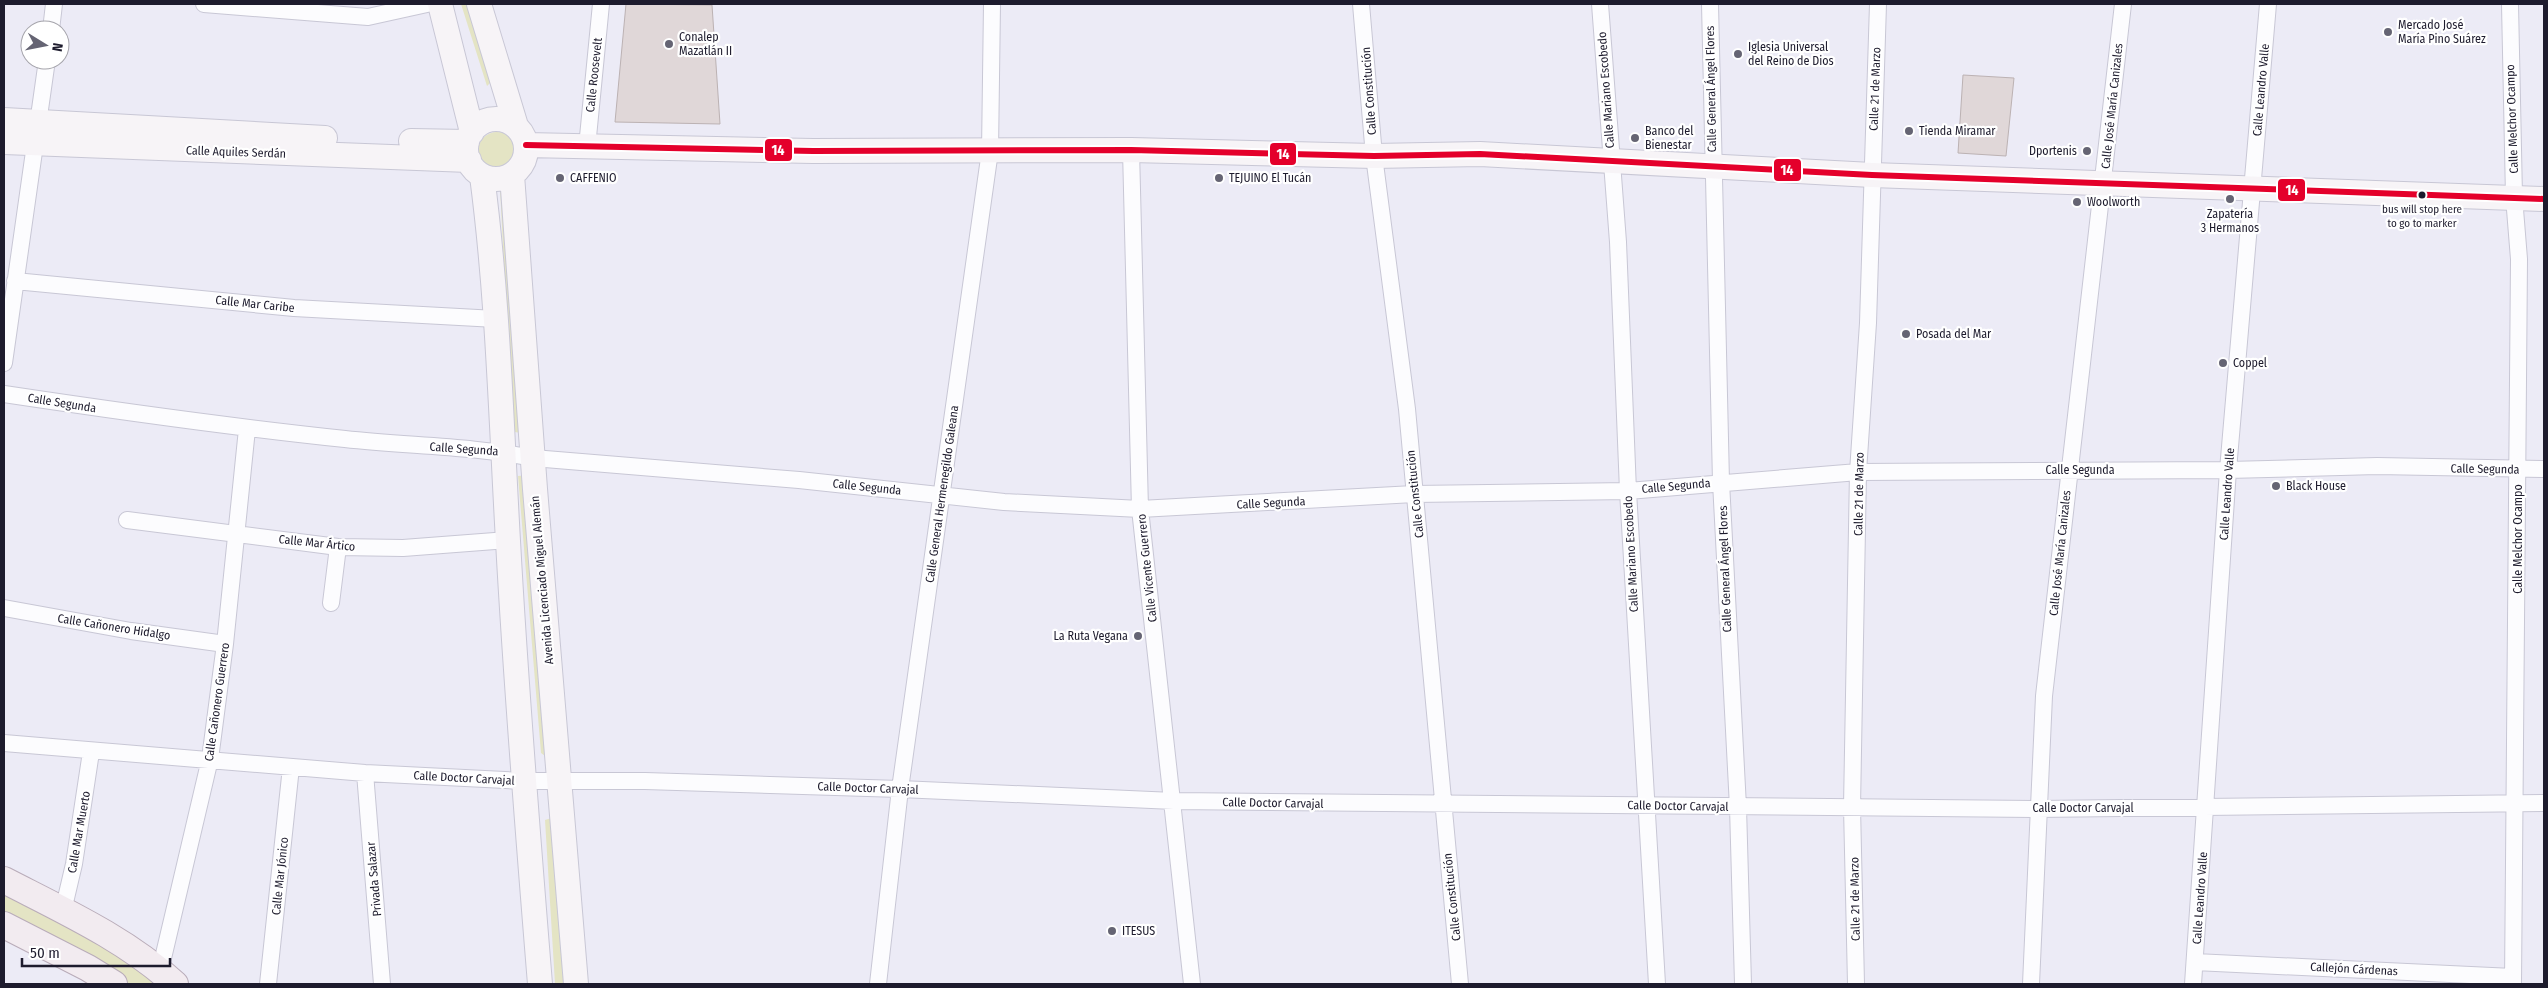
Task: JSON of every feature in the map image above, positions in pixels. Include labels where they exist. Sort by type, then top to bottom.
[{"type":"main road","points":[[4,880],[134,952],[168,978]]},
{"type":"main road","points":[[4,925],[88,968],[114,984]]},
{"type":"street","points":[[52,20],[54,4]]},
{"type":"street","points":[[204,4],[368,17],[427,4]]},
{"type":"street","points":[[440,4],[473,152],[496,319],[523,781],[540,984]]},
{"type":"street","points":[[473,152],[501,178],[512,175],[523,163],[521,136],[480,4]]},
{"type":"street","name":"Calle Roosevelt","points":[[587,147],[601,4]]},
{"type":"street","name":"Calle General Hermenegildo Galeana","points":[[878,984],[900,789],[990,151],[992,4]]},
{"type":"street","name":"Calle Constitución","points":[[1361,4],[1374,156],[1407,409],[1460,984]]},
{"type":"street","name":"Calle Mariano Escobedo","points":[[1600,4],[1610,160],[1618,242],[1628,490],[1657,984]]},
{"type":"street","name":"Calle General Ángel Flores","points":[[1710,4],[1721,482],[1738,807],[1743,984]]},
{"type":"street","name":"Calle 21 de Marzo","points":[[1856,984],[1852,807],[1858,472],[1868,323],[1878,4]]},
{"type":"street","name":"Calle José María Canizales","points":[[2031,984],[2037,809],[2044,696],[2123,4]]},
{"type":"street","name":"Calle Leandro Valle","points":[[2193,984],[2228,470],[2268,4]]},
{"type":"street","name":"Calle Melchor Ocampo","points":[[2510,4],[2514,197],[2519,259],[2516,804],[2513,981]]},
{"type":"street","points":[[4,363],[46,70]]},
{"type":"street","points":[[473,152],[479,125],[497,119],[521,136],[587,147],[990,151],[1131,150],[1374,156],[1480,154],[1872,175],[2544,199]]},
{"type":"street","name":"Calle Aquiles Serdán","points":[[4,120],[37,133]]},
{"type":"street","name":"Calle Aquiles Serdán","points":[[4,142],[37,133],[320,138],[473,152]]},
{"type":"street","name":"Calle Vicente Guerrero","points":[[1131,150],[1140,509],[1174,801],[1192,984]]},
{"type":"street","name":"Avenida Licenciado Miguel Alemán","points":[[512,175],[576,984]]},
{"type":"street","name":"Calle Mar Caribe","points":[[15,281],[303,309],[496,319]]},
{"type":"street","name":"Calle Segunda","points":[[4,394],[247,429],[388,444],[504,452],[533,458],[1004,502],[1140,509],[1414,494],[1628,490],[1858,472],[2228,470],[2377,466],[2544,469]]},
{"type":"street","name":"Calle Cañonero Guerrero","points":[[168,978],[210,759],[225,644],[247,429]]},
{"type":"street","name":"Calle Mar Ártico","points":[[127,520],[338,547],[404,548],[508,540]]},
{"type":"street","points":[[331,603],[338,547]]},
{"type":"street","name":"Calle Cañonero Hidalgo","points":[[4,608],[131,631],[225,644]]},
{"type":"street","name":"Calle Doctor Carvajal","points":[[4,744],[91,752],[210,759],[365,773],[523,781],[644,781],[900,789],[1174,801],[1321,804],[1442,803],[2037,809],[2544,803]]},
{"type":"street","name":"Calle Mar Muerto","points":[[63,911],[77,846],[91,752]]},
{"type":"street","name":"Calle Mar Jónico","points":[[268,984],[291,767]]},
{"type":"street","name":"Privada Salazar","points":[[365,773],[382,984]]},
{"type":"street","name":"Callejón Cárdenas","points":[[2195,962],[2513,981]]},
{"type":"green space","points":[[461,4],[469,4],[492,81],[487,86]]},
{"type":"green space","points":[[497,132],[511,137],[516,151],[511,165],[497,170],[483,165],[478,151],[483,137]]},
{"type":"green space","points":[[500,188],[509,188],[523,433],[514,432],[512,425]]},
{"type":"green space","points":[[529,475],[548,758],[541,753],[518,476]]},
{"type":"green space","points":[[558,816],[568,984],[555,984],[545,820]]},
{"type":"green space","points":[[4,886],[166,984],[129,984],[118,976],[4,916]]},
{"type":"building","name":"Conalep Mazatlán II","points":[[626,4],[712,5],[720,124],[615,122]]},
{"type":"building","points":[[1963,75],[2014,78],[2006,156],[1958,153]]},
{"type":"transit line","name":"14","points":[[526,145],[813,151],[1131,150],[1374,156],[1480,154],[1872,175],[2544,199]]},
{"type":"place","name":"Mercado José María Pino Suárez","points":[[2388,32]]},
{"type":"place","name":"Conalep Mazatlán II","points":[[669,44]]},
{"type":"place","name":"Iglesia Universal del Reino de Dios","points":[[1738,54]]},
{"type":"place","name":"Tienda Miramar","points":[[1909,131]]},
{"type":"place","name":"Banco del Bienestar","points":[[1635,138]]},
{"type":"place","name":"Dportenis","points":[[2087,151]]},
{"type":"place","name":"CAFFENIO","points":[[560,178]]},
{"type":"place","name":"TEJUINO El Tucán","points":[[1219,178]]},
{"type":"place","name":"bus will stop here to go to marker","points":[[2422,195]]},
{"type":"place","name":"Zapatería 3 Hermanos","points":[[2230,199]]},
{"type":"place","name":"Woolworth","points":[[2077,202]]},
{"type":"place","name":"Posada del Mar","points":[[1906,334]]},
{"type":"place","name":"Coppel","points":[[2223,363]]},
{"type":"place","name":"Black House","points":[[2276,486]]},
{"type":"place","name":"La Ruta Vegana","points":[[1138,636]]},
{"type":"place","name":"ITESUS","points":[[1112,931]]}]
